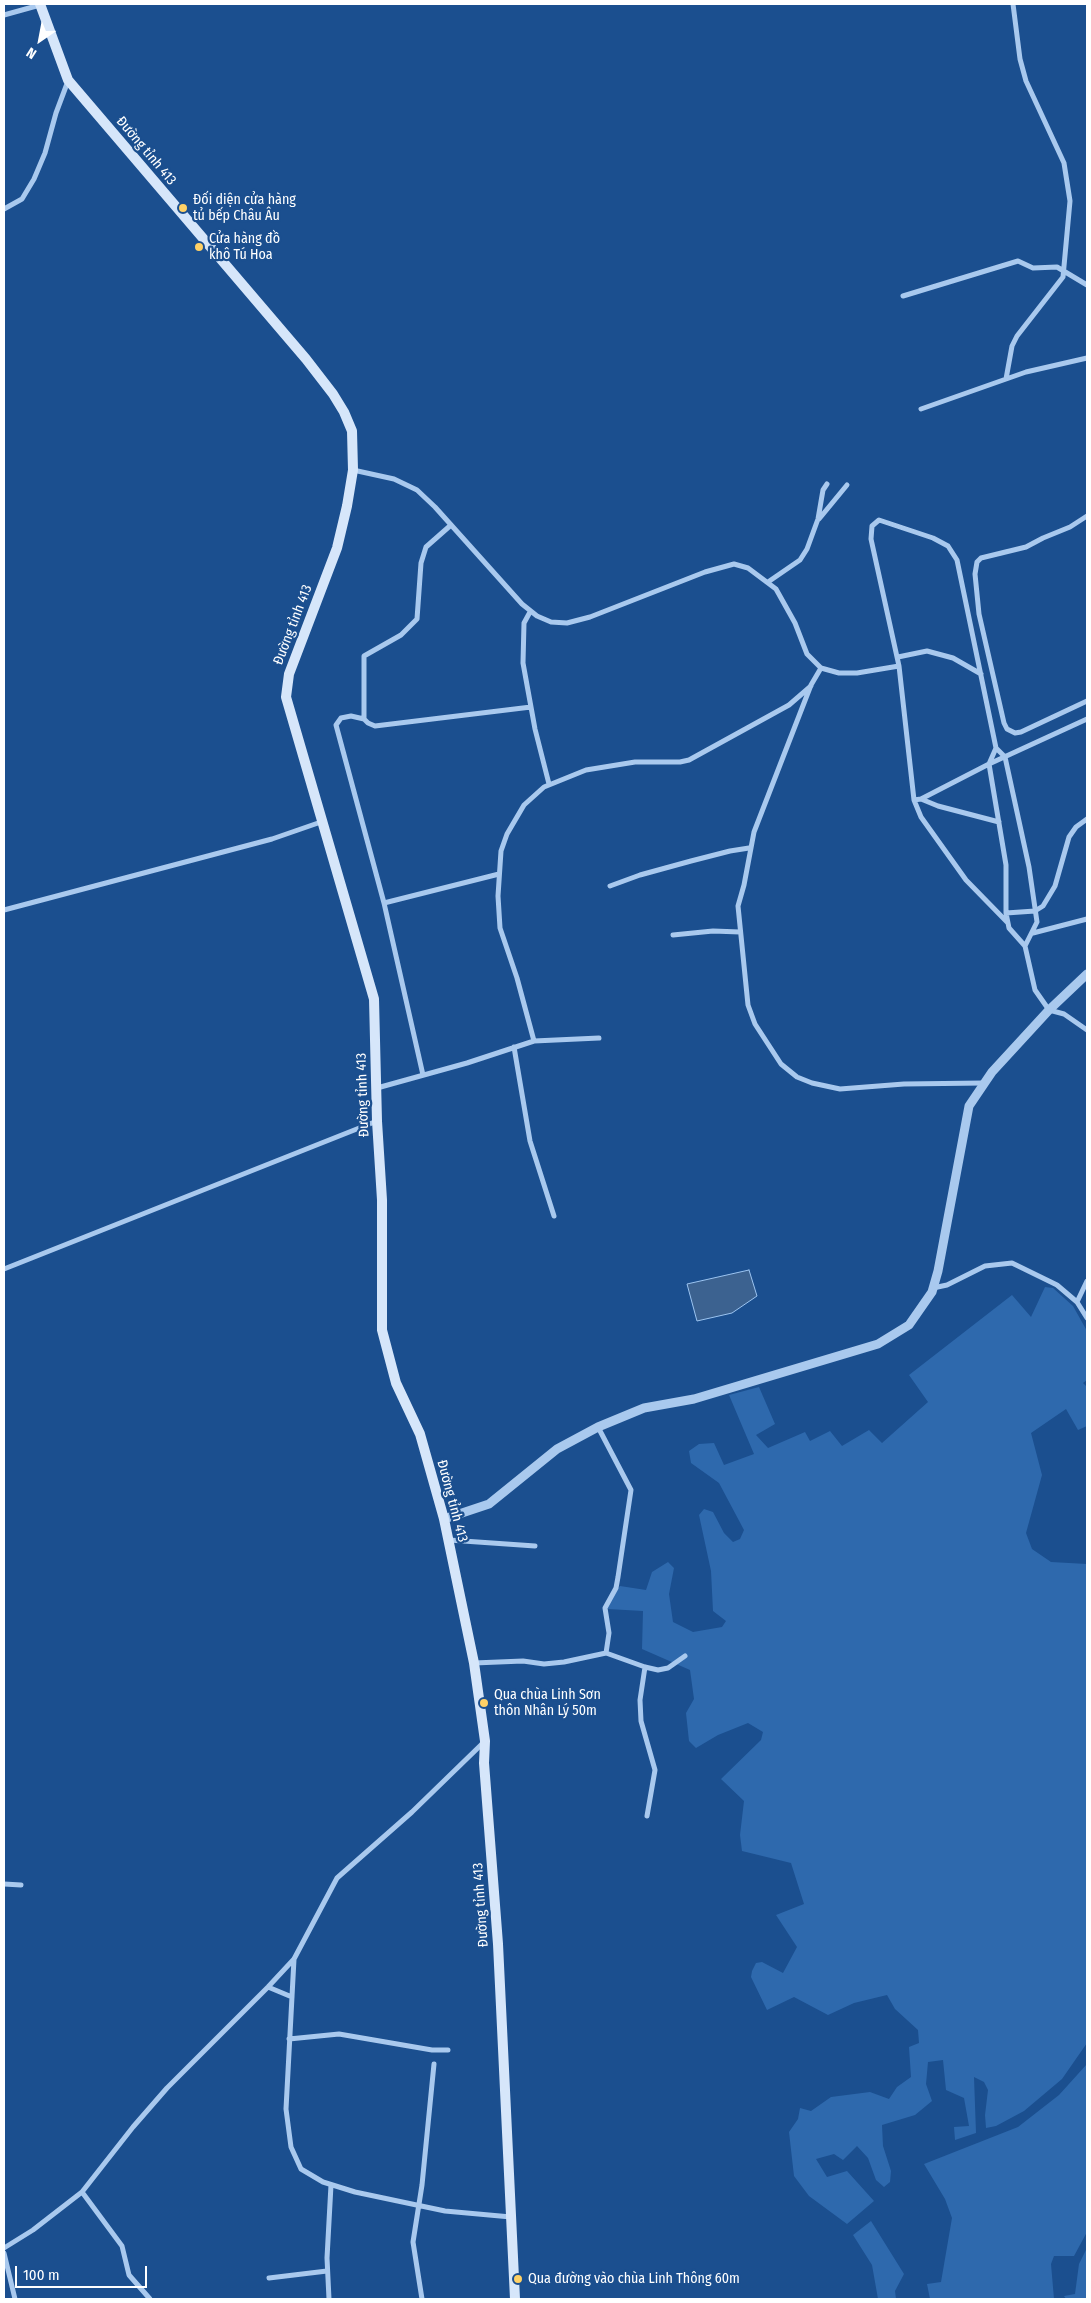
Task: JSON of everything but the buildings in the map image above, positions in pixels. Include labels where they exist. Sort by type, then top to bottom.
[{"type":"main road","name":"Đường tỉnh 413","points":[[40,4],[68,80],[333,394],[344,412],[352,431],[353,470],[348,506],[337,548],[288,674],[286,698],[374,999],[376,1121],[382,1200],[382,1330],[396,1383],[420,1434],[444,1519],[474,1662],[485,1741],[484,1763],[498,1944],[515,2299]]},
{"type":"street","points":[[4,14],[40,4]]},
{"type":"street","points":[[1006,378],[1012,346],[1017,336],[1058,285],[1065,271],[1065,244],[1070,201],[1064,163],[1026,81],[1020,59],[1013,4]]},
{"type":"street","points":[[4,209],[22,200],[34,179],[45,153],[56,113],[68,80]]},
{"type":"street","points":[[903,296],[988,272],[1011,262],[1018,262],[1033,268],[1057,267],[1087,285]]},
{"type":"street","points":[[920,409],[1006,378],[1059,363],[1087,358]]},
{"type":"street","points":[[353,470],[394,480],[417,490],[530,612],[551,622],[567,623],[590,617],[704,572],[734,564],[748,568],[776,589],[795,623],[807,654],[821,668],[839,673],[858,673],[899,666]]},
{"type":"street","points":[[768,582],[800,560],[807,549],[818,519],[823,490],[828,484]]},
{"type":"street","points":[[818,519],[847,485]]},
{"type":"street","points":[[1087,516],[1070,527],[1026,547],[981,558],[975,574],[979,614],[1007,729],[1016,733],[1022,732],[1087,701]]},
{"type":"street","points":[[1007,922],[966,880],[921,817],[914,800],[898,657],[871,539],[872,526],[880,520],[933,538],[954,553],[961,572],[996,748],[1005,757],[1029,867],[1037,922],[1025,946]]},
{"type":"street","points":[[364,719],[364,656],[401,635],[417,619],[421,563],[426,547],[451,525]]},
{"type":"street","points":[[530,612],[524,623],[523,663],[549,784]]},
{"type":"street","points":[[898,657],[927,651],[953,658],[981,674]]},
{"type":"street","points":[[821,668],[811,686],[759,816],[738,906],[748,1005],[755,1024],[781,1064],[797,1077],[812,1084],[840,1089],[904,1084],[983,1083]]},
{"type":"street","points":[[534,1041],[517,978],[500,928],[498,874],[501,851],[515,818],[532,797],[549,784],[595,768],[641,761],[680,762],[689,760],[790,705],[811,686]]},
{"type":"street","points":[[423,1075],[384,903],[336,725],[341,718],[351,716],[364,719],[375,726],[532,707]]},
{"type":"street","points":[[914,800],[921,799],[988,764],[1087,719]]},
{"type":"street","points":[[996,748],[988,764],[1007,873],[1007,922],[1009,928],[1025,946],[1035,990],[1049,1010],[1064,1014],[1087,1030]]},
{"type":"street","points":[[921,799],[938,806],[999,822]]},
{"type":"street","points":[[1006,913],[1035,911],[1043,906],[1052,892],[1069,837],[1076,827],[1087,819]]},
{"type":"street","points":[[4,910],[272,839],[321,822]]},
{"type":"street","points":[[610,886],[640,875],[691,861],[750,848]]},
{"type":"street","points":[[384,903],[498,874]]},
{"type":"street","points":[[1033,933],[1087,918]]},
{"type":"street","points":[[673,935],[713,931],[740,932]]},
{"type":"street","points":[[444,1519],[489,1504],[557,1449],[598,1427],[644,1408],[694,1399],[878,1344],[909,1325],[933,1288],[969,1106],[983,1083],[1049,1010],[1087,974]]},
{"type":"street","points":[[376,1088],[534,1041],[554,1038],[599,1038]]},
{"type":"street","points":[[514,1047],[530,1141],[554,1216]]},
{"type":"street","points":[[4,1269],[376,1121]]},
{"type":"street","points":[[933,1288],[947,1284],[985,1266],[1012,1263],[1057,1285],[1077,1302],[1087,1318]]},
{"type":"street","points":[[1077,1302],[1087,1281]]},
{"type":"street","points":[[598,1427],[631,1490],[616,1588],[605,1608],[609,1633],[606,1653]]},
{"type":"street","points":[[448,1540],[535,1546]]},
{"type":"street","points":[[474,1662],[523,1661],[544,1664],[564,1662],[606,1653],[645,1667],[668,1668],[685,1656]]},
{"type":"street","points":[[645,1667],[640,1700],[641,1720],[655,1770],[647,1816]]},
{"type":"street","points":[[4,2248],[33,2230],[82,2192],[166,2088],[294,1959],[337,1878],[412,1812],[485,1741]]},
{"type":"street","points":[[4,1884],[21,1885]]},
{"type":"street","points":[[294,1959],[286,2109],[294,2158],[301,2169],[331,2185],[418,2206],[468,2214],[511,2217]]},
{"type":"street","points":[[268,1987],[292,1998]]},
{"type":"street","points":[[289,2039],[339,2034],[448,2050]]},
{"type":"street","points":[[422,2299],[413,2242],[422,2185],[434,2064]]},
{"type":"street","points":[[329,2299],[327,2225],[331,2185]]},
{"type":"street","points":[[82,2192],[122,2246],[129,2275],[150,2299]]},
{"type":"street","points":[[4,2253],[15,2299]]},
{"type":"street","points":[[269,2278],[327,2271]]},
{"type":"shaded area","points":[[749,1270],[757,1296],[732,1313],[697,1321],[687,1284]]},
{"type":"shaded area","points":[[1045,1287],[1053,1288],[1073,1306],[1087,1331],[1087,1380],[1083,1383],[1087,1387],[1087,1426],[1078,1430],[1066,1409],[1031,1433],[1042,1475],[1026,1533],[1032,1549],[1051,1562],[1087,1564],[1087,2043],[1062,2079],[1024,2111],[996,2126],[986,2128],[985,2115],[988,2090],[984,2082],[974,2077],[976,2133],[955,2140],[954,2127],[969,2126],[964,2098],[946,2090],[943,2060],[928,2062],[926,2084],[932,2101],[915,2115],[882,2125],[883,2146],[891,2171],[890,2182],[884,2187],[876,2180],[868,2158],[857,2146],[843,2160],[834,2154],[816,2159],[827,2177],[847,2171],[874,2201],[847,2224],[809,2196],[794,2176],[789,2132],[798,2119],[800,2108],[811,2111],[831,2097],[870,2092],[889,2099],[897,2087],[911,2077],[909,2047],[919,2043],[918,2030],[895,2009],[887,1995],[854,2003],[828,2015],[794,1997],[767,2010],[751,1977],[752,1971],[756,1963],[762,1962],[783,1973],[797,1947],[776,1915],[804,1904],[791,1863],[742,1851],[740,1835],[744,1801],[721,1779],[761,1740],[763,1732],[748,1723],[718,1735],[696,1748],[689,1741],[686,1713],[694,1699],[690,1670],[642,1649],[643,1611],[608,1609],[607,1602],[620,1586],[646,1590],[652,1572],[668,1562],[674,1568],[669,1594],[673,1622],[693,1632],[722,1627],[726,1621],[713,1611],[711,1571],[699,1515],[704,1509],[713,1512],[724,1533],[733,1542],[740,1539],[744,1530],[719,1483],[691,1463],[689,1451],[699,1444],[714,1443],[724,1465],[754,1454],[729,1395],[759,1387],[775,1424],[756,1435],[768,1448],[805,1432],[810,1441],[830,1431],[842,1446],[869,1430],[882,1443],[928,1402],[909,1375],[1012,1295],[1031,1317]]},
{"type":"shaded area","points":[[1087,2064],[1087,2232],[1074,2256],[1054,2256],[1051,2264],[1054,2299],[930,2299],[927,2284],[941,2282],[952,2218],[945,2199],[924,2164],[1018,2127],[1059,2095]]},
{"type":"shaded area","points":[[871,2221],[904,2274],[895,2291],[896,2299],[878,2299],[872,2265],[853,2235]]},
{"type":"shaded area","points":[[1087,2248],[1087,2299],[1066,2299],[1064,2296],[1075,2294],[1079,2264]]},
{"type":"place","name":"Đối diện cửa hàng tủ bếp Châu Âu","points":[[183,208]]},
{"type":"place","name":"Cửa hàng đồ khô Tú Hoa","points":[[199,247]]},
{"type":"place","name":"Qua chùa Linh Sơn thôn Nhân Lý 50m","points":[[484,1703]]},
{"type":"place","name":"Qua đường vào chùa Linh Thông 60m","points":[[518,2279]]}]
